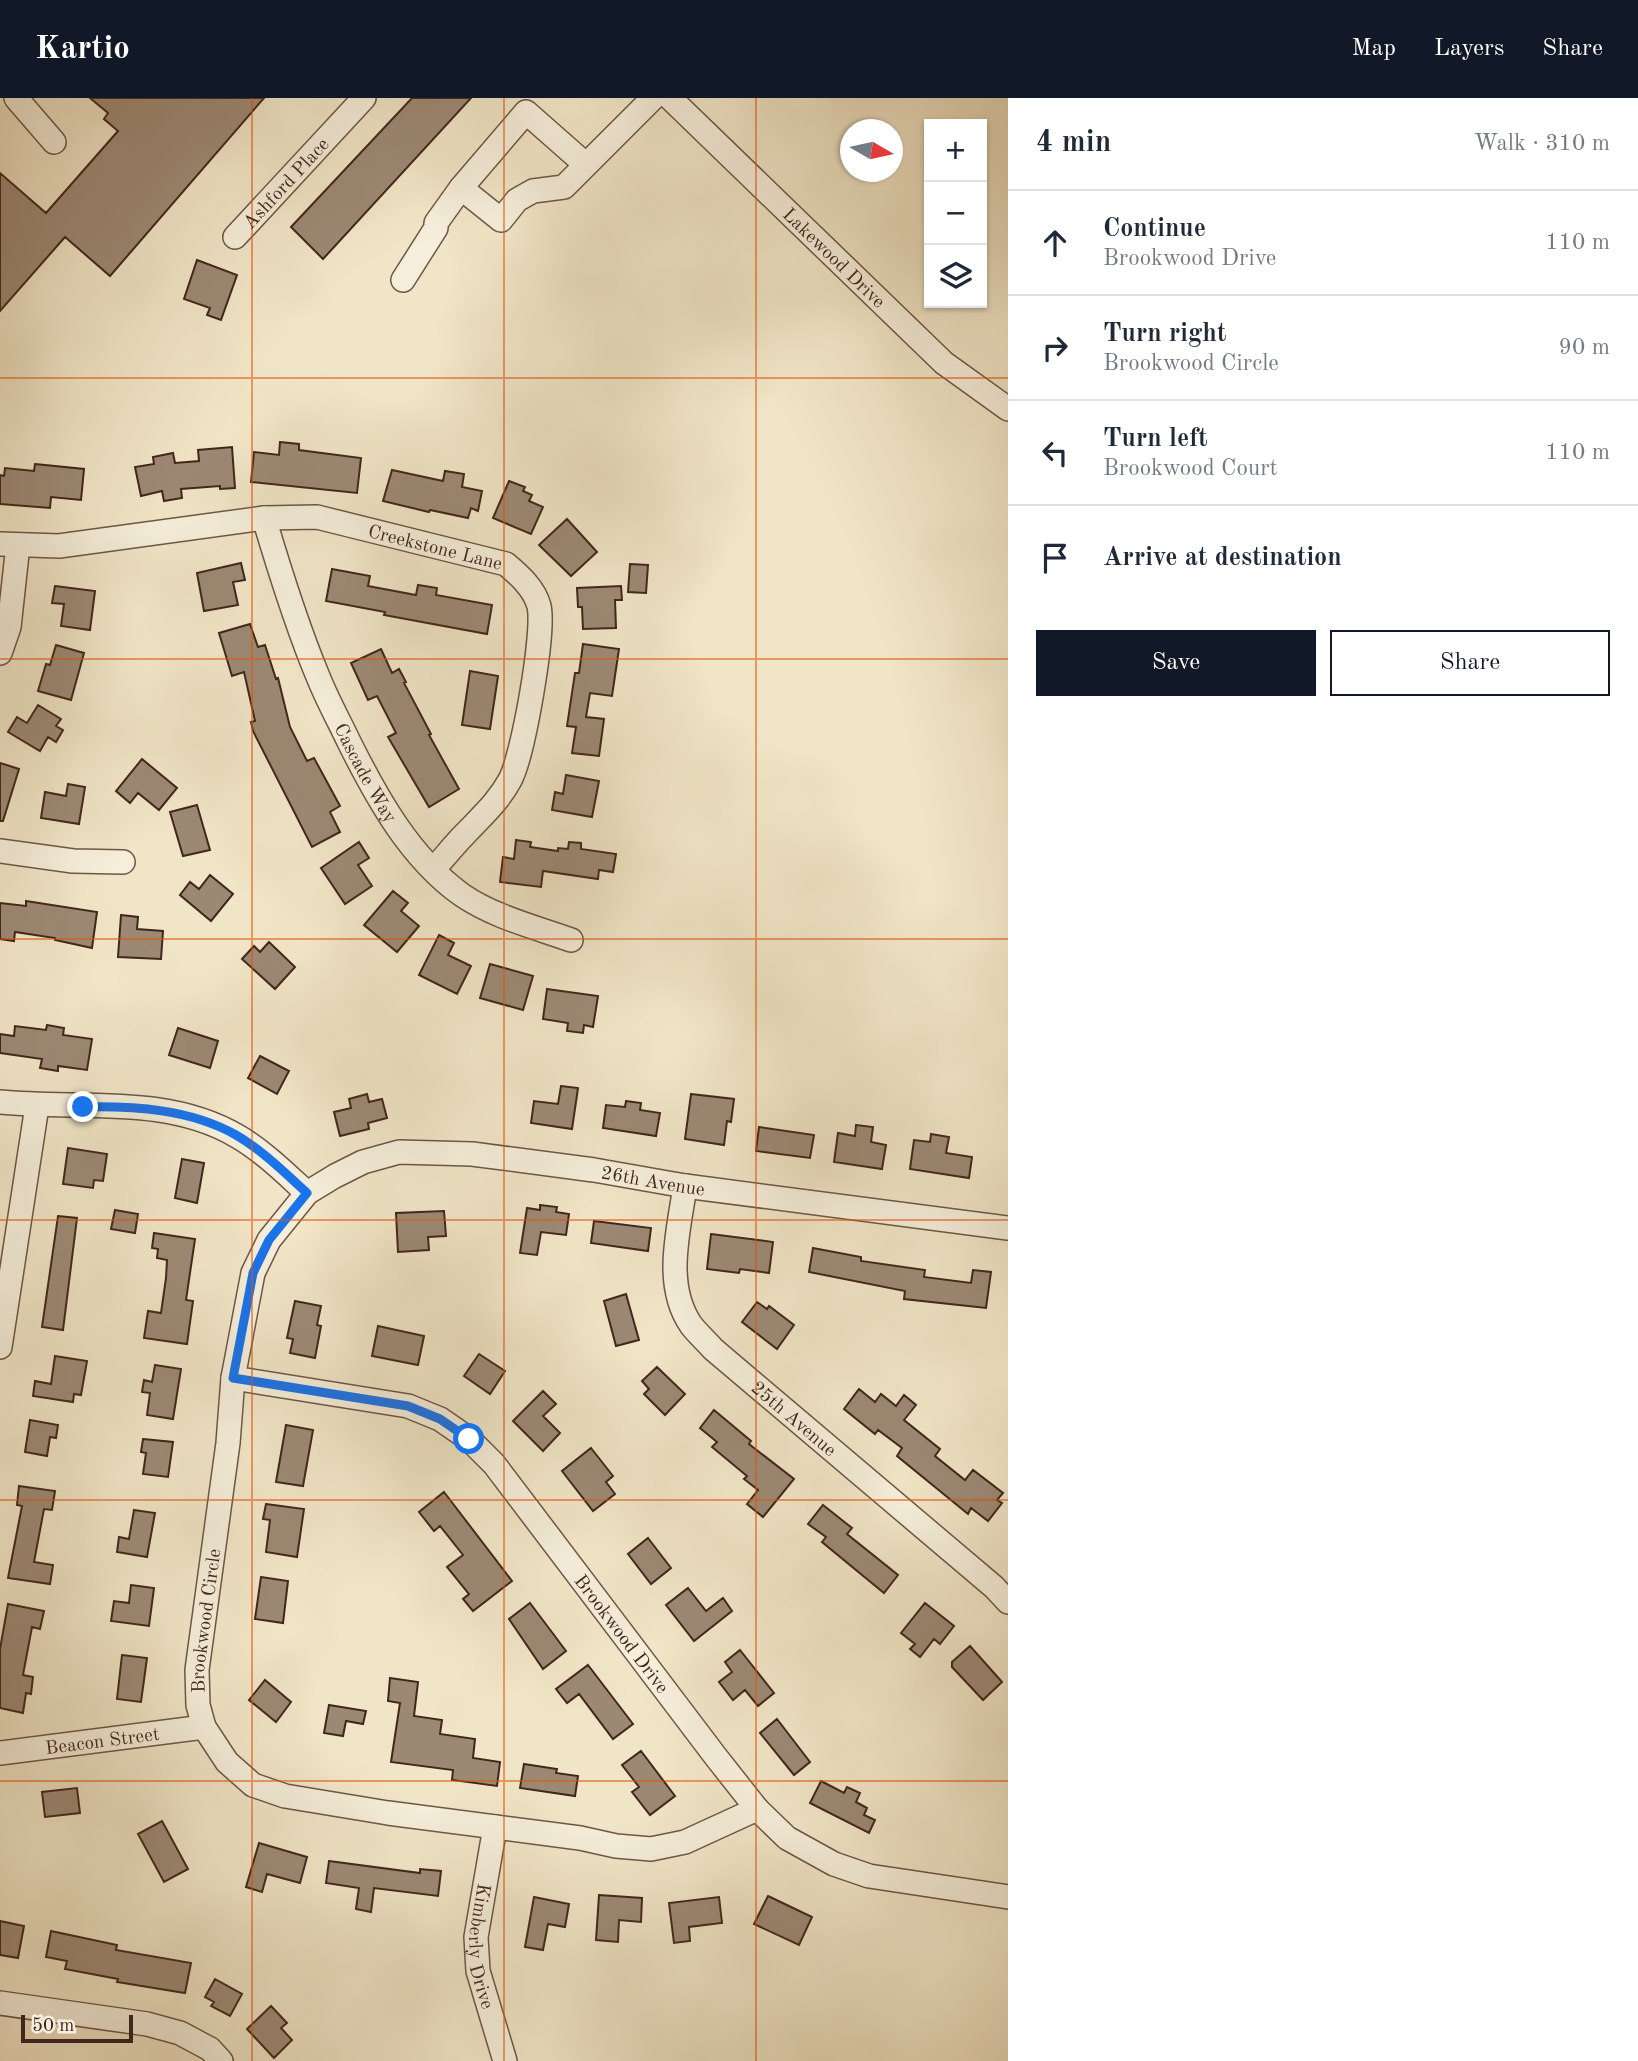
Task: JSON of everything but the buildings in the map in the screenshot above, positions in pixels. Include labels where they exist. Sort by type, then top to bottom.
[{"type":"street","points":[[16,98],[54,142]]},
{"type":"street","name":"Ashford Place","points":[[235,237],[364,98]]},
{"type":"street","points":[[461,188],[501,220],[517,200],[533,191],[564,187],[653,98]]},
{"type":"street","name":"Lakewood Drive","points":[[670,98],[944,363],[1008,408]]},
{"type":"street","points":[[403,280],[436,228],[436,223],[461,188],[526,112],[585,164]]},
{"type":"street","name":"Creekstone Lane","points":[[9,545],[59,546],[264,518],[317,517],[506,564],[520,576],[539,606],[539,641],[522,746],[511,779],[491,809],[433,870]]},
{"type":"street","name":"Cascade Way","points":[[264,518],[319,680],[373,790],[404,835],[433,870],[463,895],[485,907],[571,940]]},
{"type":"street","points":[[0,653],[9,627],[9,545]]},
{"type":"street","points":[[0,850],[74,861],[123,862]]},
{"type":"street","points":[[0,1102],[37,1106],[137,1106],[211,1124],[237,1135],[307,1193]]},
{"type":"street","points":[[0,1347],[37,1106]]},
{"type":"street","name":"26th Avenue","points":[[307,1193],[363,1162],[399,1152],[472,1154],[594,1170],[685,1186],[1008,1228]]},
{"type":"street","name":"25th Avenue","points":[[685,1186],[675,1257],[677,1292],[690,1324],[713,1349],[994,1587],[1008,1602]]},
{"type":"street","name":"Brookwood Circle","points":[[307,1193],[269,1240],[253,1273],[233,1378],[228,1443],[197,1670],[198,1705],[204,1727],[227,1762],[253,1785],[285,1796],[580,1838],[616,1846],[651,1849],[685,1842],[757,1809]]},
{"type":"street","name":"Brookwood Drive","points":[[233,1378],[408,1406],[440,1419],[469,1439],[494,1464],[757,1809],[787,1838],[834,1864],[869,1876],[1008,1897]]},
{"type":"street","name":"Beacon Street","points":[[0,1754],[204,1727]]},
{"type":"street","name":"Kimberly Drive","points":[[495,1827],[475,1937],[478,1971],[505,2061]]},
{"type":"street","points":[[0,2003],[147,2024],[180,2033],[210,2049],[221,2061]]},
{"type":"route","points":[[83,1107],[137,1106],[211,1124],[237,1135],[307,1193],[269,1240],[253,1273],[233,1378],[408,1406],[440,1419],[469,1439]]}]
